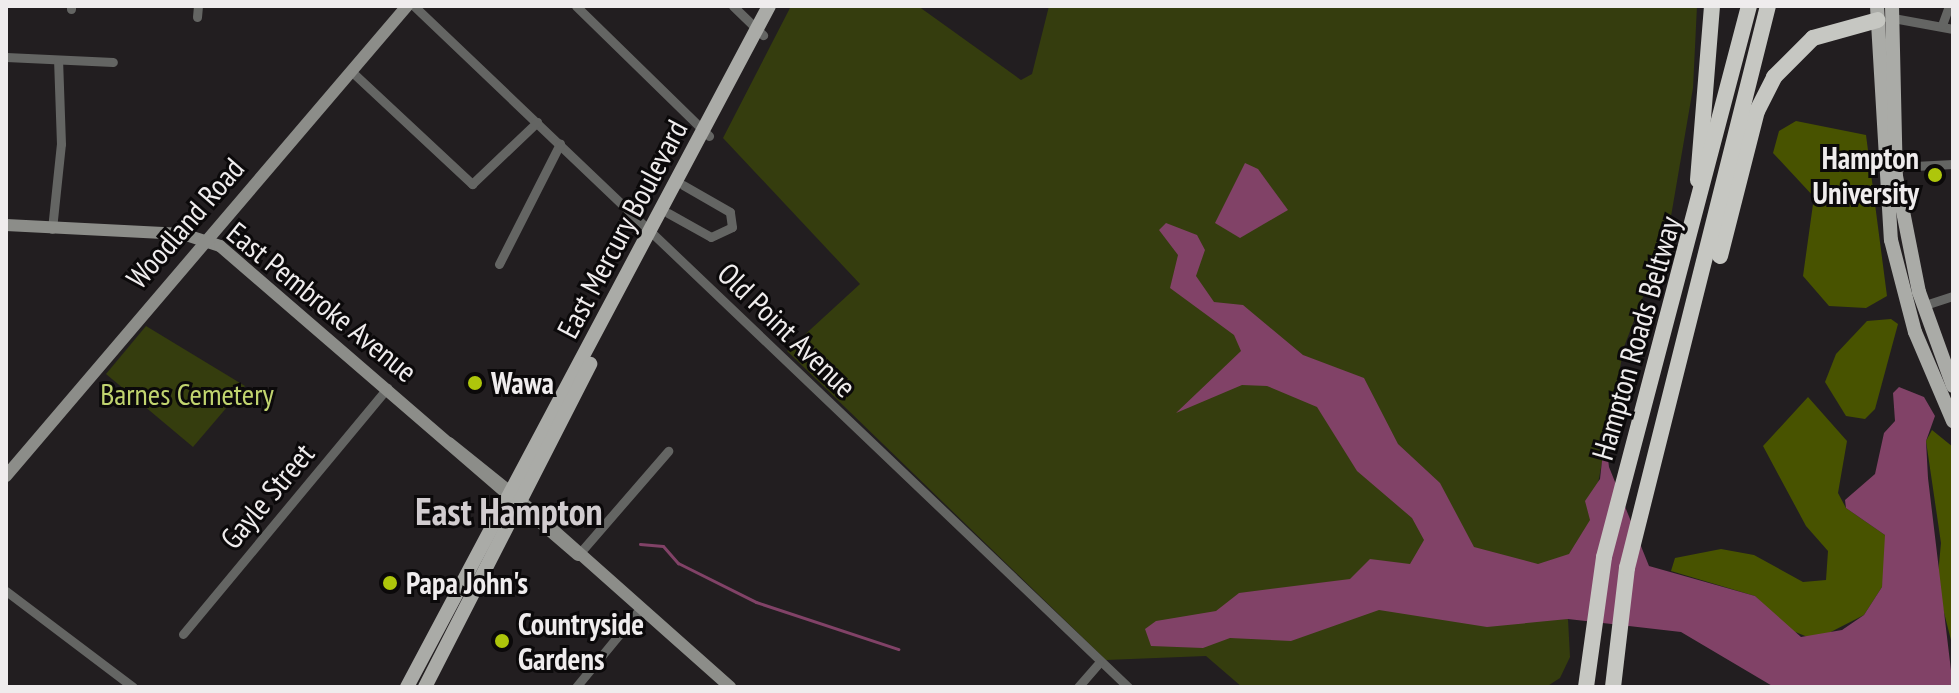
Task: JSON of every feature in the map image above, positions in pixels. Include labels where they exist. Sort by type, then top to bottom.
[{"type":"highway","points":[[1671,319],[1700,171],[1712,6]]},
{"type":"highway","name":"Hampton Roads Beltway","points":[[1586,687],[1595,595],[1671,319],[1749,6]]},
{"type":"highway","name":"Hampton Roads Beltway","points":[[1613,687],[1621,596],[1768,6]]},
{"type":"highway","points":[[1669,405],[1694,349],[1765,93],[1813,38],[1885,12]]},
{"type":"main road","name":"Woodland Road","points":[[6,476],[205,239],[407,6]]},
{"type":"main road","name":"East Mercury Boulevard","points":[[760,32],[769,6]]},
{"type":"main road","name":"East Mercury Boulevard","points":[[407,687],[507,495],[653,234],[760,32],[778,6]]},
{"type":"main road","points":[[1885,12],[1895,167],[1923,305],[1953,386]]},
{"type":"main road","points":[[1885,12],[1885,196],[1908,310],[1953,421]]},
{"type":"main road","name":"East Mercury Boulevard","points":[[425,687],[520,506],[653,234],[683,185],[706,134]]},
{"type":"main road","name":"East Pembroke Avenue","points":[[6,225],[205,239],[238,259],[730,687]]},
{"type":"street","points":[[197,17],[198,6]]},
{"type":"street","name":"Old Point Avenue","points":[[414,6],[1099,663],[1128,687]]},
{"type":"street","points":[[576,6],[706,134]]},
{"type":"street","points":[[733,6],[760,32]]},
{"type":"street","points":[[1942,25],[1949,6]]},
{"type":"street","points":[[1885,12],[1953,29]]},
{"type":"street","points":[[6,57],[113,62]]},
{"type":"street","points":[[52,229],[61,144],[58,60]]},
{"type":"street","points":[[351,71],[465,182],[479,181],[537,122]]},
{"type":"street","points":[[499,264],[560,144]]},
{"type":"street","points":[[1895,167],[1953,164]]},
{"type":"street","points":[[668,213],[711,237],[732,227],[730,212],[683,185]]},
{"type":"street","points":[[1908,310],[1953,296]]},
{"type":"street","name":"Gayle Street","points":[[183,634],[387,388]]},
{"type":"street","points":[[578,555],[668,451]]},
{"type":"street","points":[[6,591],[133,687]]},
{"type":"street","points":[[576,687],[640,609]]},
{"type":"street","points":[[1078,687],[1099,663]]},
{"type":"green space","points":[[791,6],[918,6],[1021,80],[1032,74],[1049,6],[1697,6],[1693,88],[1669,228],[1624,347],[1591,520],[1542,619],[1568,619],[1570,657],[1560,678],[1546,687],[1242,687],[1206,656],[1106,660],[787,351],[860,284],[723,138]]},
{"type":"green space","points":[[1796,121],[1866,135],[1887,296],[1866,308],[1829,306],[1803,276],[1814,197],[1773,153],[1779,131]]},
{"type":"green space","points":[[1891,319],[1898,324],[1875,409],[1865,419],[1846,416],[1825,382],[1836,354],[1867,321]]},
{"type":"green space","name":"Barnes Cemetery","points":[[146,326],[245,386],[193,447],[106,374]]},
{"type":"green space","points":[[1808,397],[1847,441],[1838,493],[1846,508],[1885,535],[1889,553],[1882,587],[1864,615],[1815,640],[1788,629],[1755,596],[1671,571],[1675,558],[1721,549],[1754,555],[1803,582],[1826,580],[1828,551],[1806,526],[1763,446]]},
{"type":"green space","points":[[1932,430],[1953,447],[1953,648],[1937,585],[1941,543],[1926,441]]},
{"type":"shaded area","points":[[1245,163],[1258,169],[1288,210],[1240,238],[1215,223]]},
{"type":"shaded area","points":[[1166,223],[1197,235],[1205,250],[1196,276],[1214,302],[1243,305],[1303,355],[1364,378],[1398,444],[1440,483],[1474,547],[1538,564],[1569,554],[1590,520],[1585,501],[1600,479],[1605,434],[1609,467],[1649,566],[1755,596],[1801,637],[1842,630],[1864,615],[1882,587],[1885,535],[1846,508],[1845,500],[1875,474],[1884,433],[1895,421],[1893,393],[1899,387],[1924,397],[1935,416],[1926,441],[1928,478],[1953,687],[1774,687],[1681,632],[1568,619],[1487,627],[1379,610],[1291,641],[1230,638],[1203,648],[1151,646],[1145,629],[1156,621],[1216,611],[1239,593],[1350,579],[1370,559],[1410,564],[1424,540],[1412,518],[1357,471],[1317,407],[1267,386],[1242,385],[1176,413],[1241,351],[1234,335],[1170,288],[1178,255],[1159,230]]},
{"type":"waterway","points":[[640,544],[663,546],[678,563],[756,602],[898,649]]},
{"type":"place","name":"Hampton University","points":[[1935,175]]},
{"type":"place","name":"Wawa","points":[[475,383]]},
{"type":"place","name":"Papa John's","points":[[390,583]]},
{"type":"place","name":"Countryside Gardens","points":[[502,641]]},
{"type":"district","name":"East Hampton","points":[[509,511]]}]
